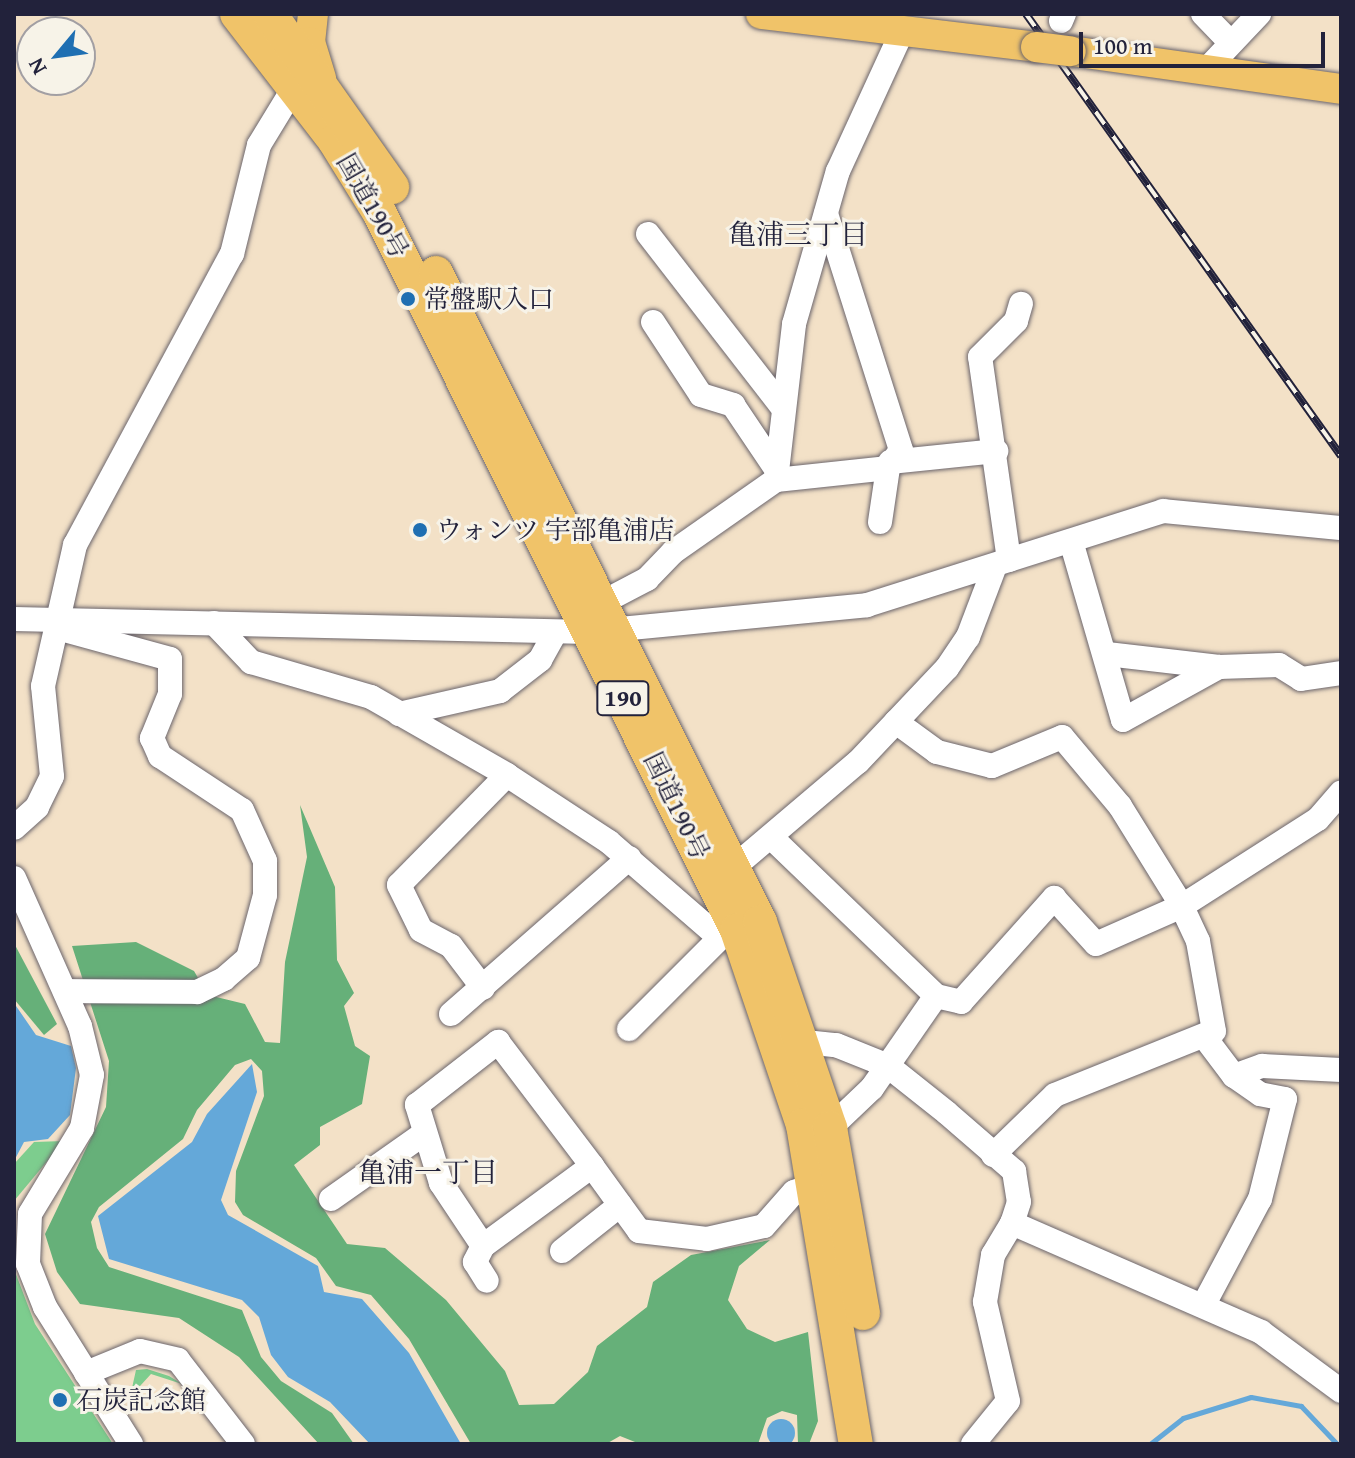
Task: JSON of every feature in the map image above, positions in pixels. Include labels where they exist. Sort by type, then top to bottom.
[{"type":"highway","name":"国道190号","points":[[237,14],[308,82]]},
{"type":"highway","name":"国道190号","points":[[270,14],[380,214],[589,622],[728,934],[777,1033],[816,1184],[856,1444]]},
{"type":"highway","name":"国道190号","points":[[589,622],[734,867],[805,1042],[830,1128],[880,1444]]},
{"type":"main road","points":[[308,82],[313,14]]},
{"type":"main road","points":[[761,14],[1071,51],[1341,89]]},
{"type":"street","points":[[1203,14],[1228,40]]},
{"type":"street","points":[[1207,69],[1228,40],[1259,14]]},
{"type":"street","points":[[776,474],[794,324],[826,214],[862,109],[902,32]]},
{"type":"street","points":[[14,828],[37,807],[52,776],[43,686],[94,501],[232,254],[259,145],[308,82]]},
{"type":"street","points":[[826,214],[901,450],[889,465],[880,522]]},
{"type":"street","points":[[648,234],[783,408]]},
{"type":"street","points":[[734,867],[773,839],[896,722],[968,637],[1002,563],[996,451],[980,357],[1016,321],[1021,304]]},
{"type":"street","points":[[653,322],[701,395],[733,405],[776,474]]},
{"type":"street","points":[[399,714],[500,691],[776,474],[889,465],[996,451]]},
{"type":"street","points":[[14,619],[58,623],[589,622],[863,606],[1186,508],[1341,528]]},
{"type":"street","points":[[1071,541],[1107,654],[1123,720],[1219,667]]},
{"type":"street","points":[[58,623],[170,659],[170,694],[152,738],[160,756],[242,810],[265,861],[265,895],[248,958],[224,979],[197,992],[65,991]]},
{"type":"street","points":[[214,623],[251,662],[329,679],[399,714],[507,775],[629,858],[728,934],[629,1029]]},
{"type":"street","points":[[1107,654],[1219,667],[1279,665],[1301,679],[1341,673]]},
{"type":"street","points":[[896,722],[937,752],[992,766],[1062,737],[1120,806],[1182,906],[1217,1017],[1206,1039],[1055,1095],[993,1155]]},
{"type":"street","points":[[483,988],[451,946],[421,930],[399,885],[507,775]]},
{"type":"street","points":[[773,839],[936,996],[961,1002],[974,993],[1054,898],[1096,944],[1182,906],[1318,819],[1341,793]]},
{"type":"street","points":[[451,1014],[629,858]]},
{"type":"street","points":[[14,878],[86,1041],[91,1094],[82,1128],[40,1191],[27,1248],[45,1307],[131,1444]]},
{"type":"street","points":[[830,1128],[888,1066],[936,996]]},
{"type":"street","points":[[1203,1306],[1260,1199],[1285,1099],[1260,1094],[1234,1076],[1206,1039]]},
{"type":"street","points":[[483,1246],[441,1183],[422,1135],[417,1105],[498,1042],[639,1231],[707,1239],[764,1226],[794,1192],[816,1184]]},
{"type":"street","points":[[805,1042],[836,1045],[888,1066],[993,1155],[1017,1182],[1012,1223],[993,1255],[985,1302],[1008,1401],[973,1444]]},
{"type":"street","points":[[1234,1076],[1262,1066],[1341,1070]]},
{"type":"street","points":[[331,1199],[422,1135]]},
{"type":"street","points":[[487,1281],[475,1262],[483,1246],[592,1166]]},
{"type":"street","points":[[562,1251],[620,1205]]},
{"type":"street","points":[[1012,1223],[1261,1332],[1341,1391]]},
{"type":"street","points":[[86,1373],[140,1351],[178,1360],[243,1444]]},
{"type":"green space","points":[[300,805],[335,887],[337,960],[354,993],[344,1006],[355,1046],[370,1056],[362,1104],[320,1127],[320,1145],[294,1165],[347,1244],[385,1248],[446,1300],[505,1371],[519,1405],[554,1404],[588,1372],[597,1346],[647,1307],[653,1282],[691,1255],[770,1240],[739,1266],[728,1300],[747,1329],[775,1342],[808,1332],[818,1421],[809,1444],[798,1444],[797,1415],[782,1411],[767,1418],[758,1444],[640,1444],[620,1436],[606,1444],[471,1444],[409,1339],[371,1295],[336,1286],[316,1258],[243,1215],[235,1202],[236,1171],[264,1096],[262,1071],[251,1059],[235,1065],[197,1110],[183,1139],[99,1207],[91,1222],[97,1248],[109,1267],[242,1310],[261,1357],[281,1381],[332,1413],[354,1444],[319,1444],[239,1357],[179,1318],[80,1304],[57,1272],[45,1234],[106,1107],[109,1061],[72,946],[136,942],[194,971],[208,995],[245,1004],[265,1042],[280,1043],[285,962],[307,857]]},
{"type":"green space","points":[[15,945],[57,1024],[44,1035],[14,999]]},
{"type":"green space","points":[[64,1141],[14,1201],[14,1164],[34,1142]]},
{"type":"green space","points":[[14,1269],[35,1324],[113,1444],[14,1444]]},
{"type":"green space","points":[[147,1369],[182,1384],[151,1374],[130,1397],[136,1370]]},
{"type":"water","points":[[14,1003],[36,1035],[71,1046],[76,1068],[70,1115],[48,1139],[24,1142],[14,1161]]},
{"type":"water","points":[[252,1064],[257,1092],[221,1200],[228,1215],[318,1266],[324,1292],[362,1299],[409,1353],[461,1444],[370,1444],[330,1402],[288,1377],[271,1355],[259,1317],[242,1300],[109,1259],[98,1216],[192,1142],[207,1114]]},
{"type":"water","points":[[781,1419],[791,1423],[795,1433],[791,1443],[781,1447],[771,1443],[767,1433],[771,1423]]},
{"type":"waterway","points":[[1150,1444],[1183,1418],[1251,1397],[1301,1406],[1337,1444]]},
{"type":"railway","points":[[1026,14],[1341,456]]},
{"type":"place","name":"常盤駅入口","points":[[408,299]]},
{"type":"place","name":"ウォンツ 宇部亀浦店","points":[[420,530]]},
{"type":"place","name":"石炭記念館","points":[[60,1400]]},
{"type":"district","name":"亀浦三丁目","points":[[798,234]]},
{"type":"district","name":"亀浦一丁目","points":[[428,1172]]}]
